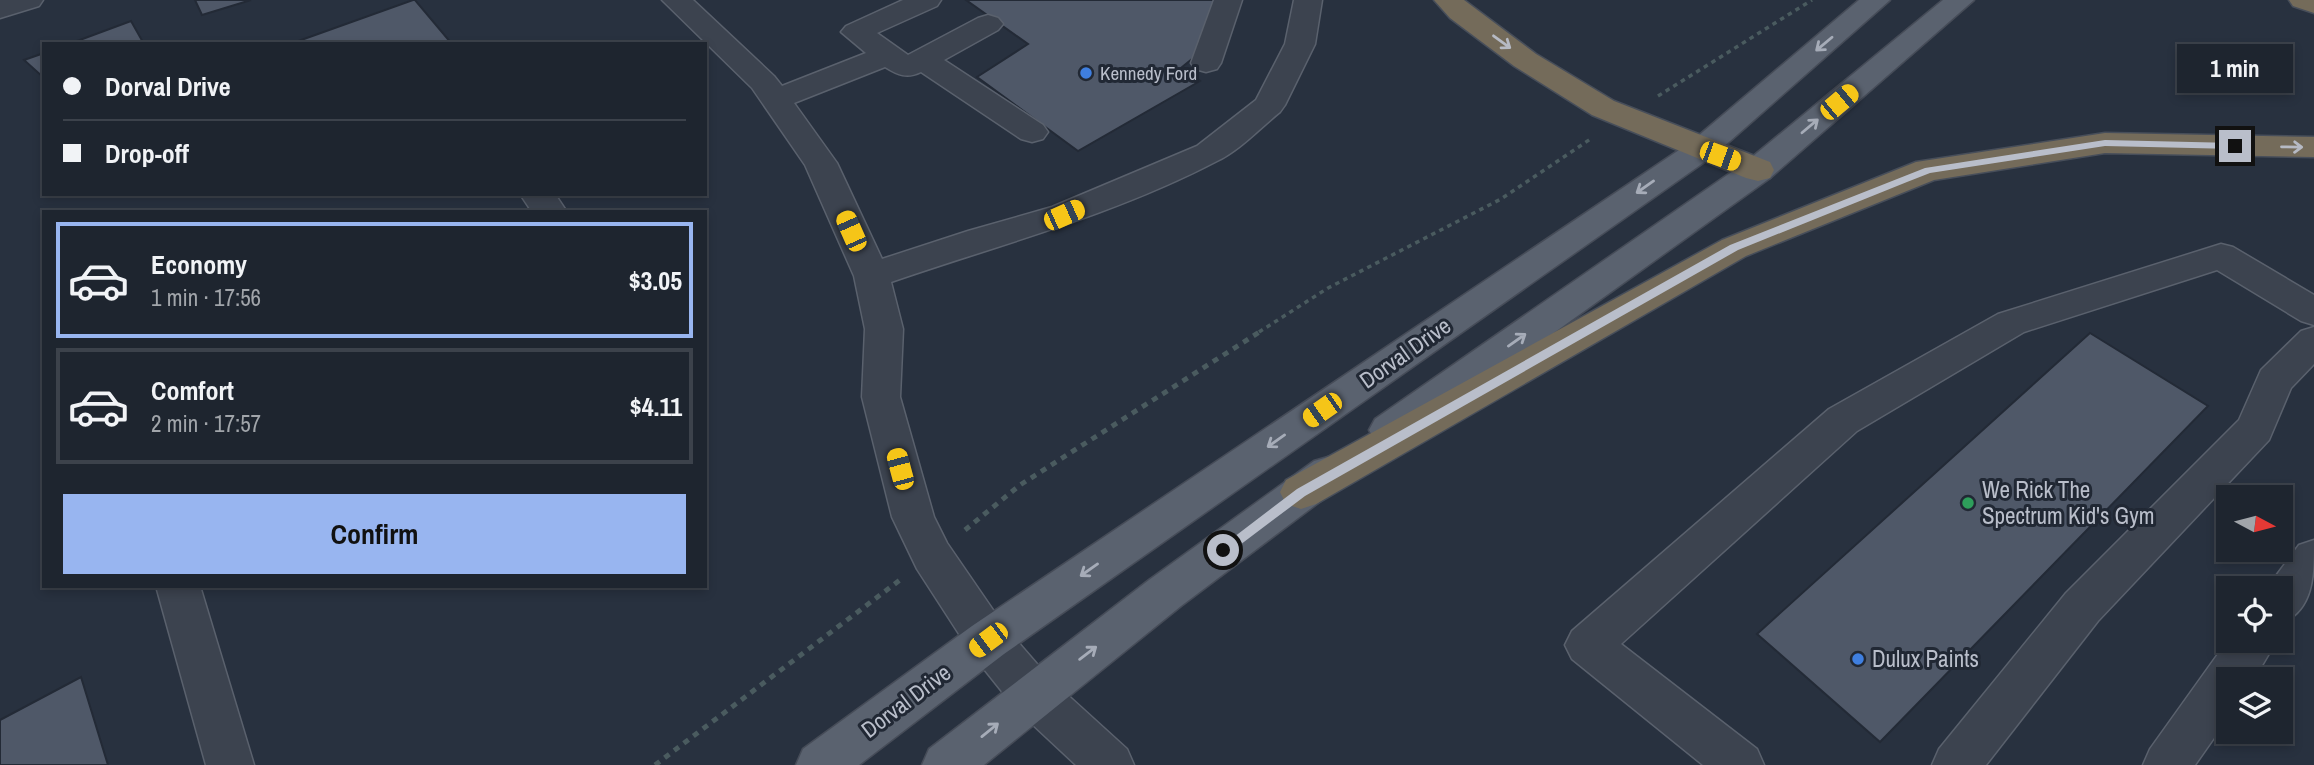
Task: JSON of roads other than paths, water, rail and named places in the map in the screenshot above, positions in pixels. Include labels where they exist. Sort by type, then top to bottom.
[{"type":"highway","points":[[1448,0],[1525,60],[1623,117],[1758,170]]},
{"type":"highway","points":[[2303,0],[2314,4]]},
{"type":"highway","points":[[1301,492],[1734,248],[1928,170],[2105,143],[2314,147]]},
{"type":"main road","name":"Dorval Drive","points":[[820,765],[988,640],[1702,149],[1876,0]]},
{"type":"main road","points":[[946,765],[1033,694],[1301,492],[1758,170],[1959,0]]},
{"type":"street","points":[[0,9],[29,0]]},
{"type":"street","points":[[676,0],[763,82],[821,163],[872,276],[884,329],[881,397],[913,517],[932,556],[988,640],[1033,694],[1110,765]]},
{"type":"street","points":[[927,0],[856,32],[906,68],[988,24]]},
{"type":"street","points":[[1206,64],[1228,0]]},
{"type":"street","points":[[872,276],[980,239],[1064,215],[1208,153],[1269,105],[1300,44],[1308,0]]},
{"type":"street","points":[[777,99],[888,55]]},
{"type":"street","points":[[923,60],[1032,132]]},
{"type":"street","points":[[1740,765],[1588,645],[1843,420],[2011,323],[2221,256],[2314,312]]},
{"type":"street","points":[[1956,765],[2082,607],[2255,429],[2275,380],[2314,341]]},
{"type":"street","points":[[2293,587],[2314,558]]},
{"type":"street","points":[[178,588],[230,765]]},
{"type":"street","points":[[2167,765],[2216,696]]},
{"type":"place","name":"Kennedy Ford","points":[[1086,73]]},
{"type":"place","name":"We Rick The Spectrum Kid's Gym","points":[[1968,503]]},
{"type":"place","name":"Dulux Paints","points":[[1858,659]]}]
